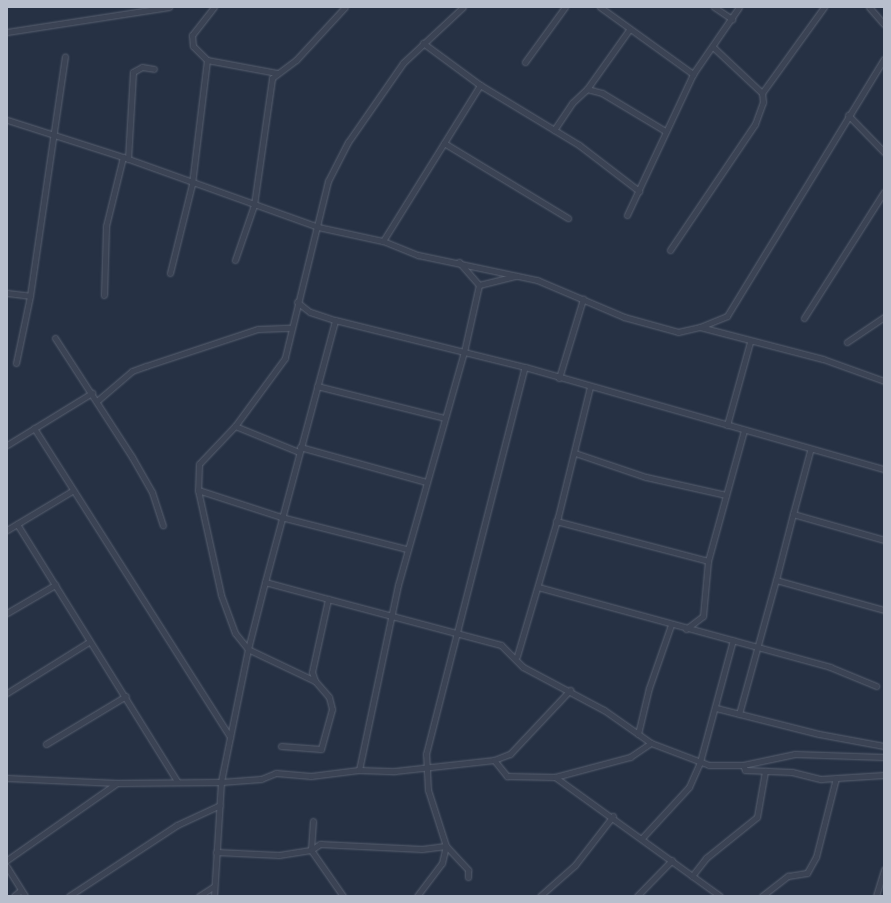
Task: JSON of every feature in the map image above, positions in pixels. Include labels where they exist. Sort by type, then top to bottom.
[{"type":"street","points":[[7,32],[169,7]]},
{"type":"street","points":[[214,7],[191,38],[193,46],[207,60],[277,73]]},
{"type":"street","points":[[235,260],[254,205],[269,86],[277,73],[296,60],[345,7]]},
{"type":"street","points":[[315,681],[248,649],[235,633],[221,595],[198,490],[199,464],[235,426],[278,371],[285,358],[297,302],[318,227],[328,181],[348,142],[403,63],[463,7]]},
{"type":"street","points":[[525,62],[565,7]]},
{"type":"street","points":[[600,7],[629,30],[693,74]]},
{"type":"street","points":[[714,7],[732,19]]},
{"type":"street","points":[[627,215],[693,74],[713,47],[739,7]]},
{"type":"street","points":[[762,93],[824,7]]},
{"type":"street","points":[[869,7],[884,24]]},
{"type":"street","points":[[554,130],[572,103],[588,89],[629,30]]},
{"type":"street","points":[[424,43],[480,85],[554,130],[639,191]]},
{"type":"street","points":[[670,250],[755,124],[763,102],[762,93],[713,47]]},
{"type":"street","points":[[16,363],[30,296],[36,239],[55,138],[65,57]]},
{"type":"street","points":[[170,273],[192,184],[207,60]]},
{"type":"street","points":[[7,120],[55,138],[125,158],[192,184],[318,227],[383,241],[418,255],[459,262],[517,276],[583,299],[624,317],[678,332],[700,327],[727,316],[848,115],[884,60]]},
{"type":"street","points":[[104,295],[106,226],[125,158],[131,80],[137,69],[154,69]]},
{"type":"street","points":[[383,241],[480,85]]},
{"type":"street","points":[[588,89],[602,93],[665,131]]},
{"type":"street","points":[[848,115],[884,152]]},
{"type":"street","points":[[444,143],[568,218]]},
{"type":"street","points":[[804,318],[884,192]]},
{"type":"street","points":[[459,262],[479,285]]},
{"type":"street","points":[[479,285],[517,276]]},
{"type":"street","points":[[359,770],[363,737],[407,549],[464,352],[479,285]]},
{"type":"street","points":[[7,293],[30,296]]},
{"type":"street","points":[[559,378],[583,299]]},
{"type":"street","points":[[297,302],[310,312],[335,320],[525,367],[590,387],[744,430],[810,451],[884,469]]},
{"type":"street","points":[[847,342],[884,317]]},
{"type":"street","points":[[214,896],[213,887],[221,782],[248,649],[281,517],[335,320]]},
{"type":"street","points":[[700,327],[750,342],[823,359],[884,382]]},
{"type":"street","points":[[97,401],[132,371],[258,329],[291,328]]},
{"type":"street","points":[[55,338],[92,393],[152,492],[163,526]]},
{"type":"street","points":[[727,425],[750,342]]},
{"type":"street","points":[[468,877],[468,870],[446,846],[431,802],[425,768],[525,367]]},
{"type":"street","points":[[317,386],[444,418]]},
{"type":"street","points":[[516,656],[538,587],[575,453],[590,387]]},
{"type":"street","points":[[7,445],[92,393]]},
{"type":"street","points":[[235,426],[299,449],[426,482]]},
{"type":"street","points":[[34,428],[72,491],[90,515],[230,737]]},
{"type":"street","points":[[686,629],[703,616],[708,561],[744,430]]},
{"type":"street","points":[[739,714],[810,451]]},
{"type":"street","points":[[575,453],[646,477],[726,495]]},
{"type":"street","points":[[198,490],[281,517],[407,549]]},
{"type":"street","points":[[7,530],[72,491]]},
{"type":"street","points":[[793,514],[884,540]]},
{"type":"street","points":[[556,521],[708,561]]},
{"type":"street","points":[[18,524],[89,642],[126,696],[177,781]]},
{"type":"street","points":[[776,580],[884,610]]},
{"type":"street","points":[[265,582],[501,645],[516,656],[524,667],[570,690],[651,743],[700,762],[743,765],[795,754],[884,757]]},
{"type":"street","points":[[7,613],[55,585]]},
{"type":"street","points":[[538,587],[671,625],[733,640],[830,667],[876,686]]},
{"type":"street","points":[[281,746],[321,749],[332,709],[329,697],[315,681],[312,672],[328,599]]},
{"type":"street","points":[[638,734],[649,688],[671,625]]},
{"type":"street","points":[[642,838],[689,788],[700,762],[716,708],[733,640]]},
{"type":"street","points":[[7,693],[89,642]]},
{"type":"street","points":[[7,778],[117,783],[177,781],[221,782],[261,779],[276,773],[310,776],[359,770],[425,768],[494,760],[510,754],[570,690]]},
{"type":"street","points":[[46,744],[126,696]]},
{"type":"street","points":[[716,708],[884,746]]},
{"type":"street","points":[[494,760],[507,776],[556,777],[630,757],[651,743]]},
{"type":"street","points":[[743,765],[745,770],[792,772],[821,780],[884,775]]},
{"type":"street","points":[[692,876],[706,858],[757,817],[765,771]]},
{"type":"street","points":[[556,777],[613,816],[720,896]]},
{"type":"street","points":[[762,896],[788,876],[806,873],[816,857],[836,778]]},
{"type":"street","points":[[7,860],[117,783]]},
{"type":"street","points":[[69,896],[177,825],[220,805]]},
{"type":"street","points":[[540,896],[575,865],[613,816]]},
{"type":"street","points":[[313,821],[311,850],[343,896]]},
{"type":"street","points":[[216,852],[279,855],[311,850],[320,844],[422,849],[446,846]]},
{"type":"street","points":[[417,896],[442,862],[446,846]]},
{"type":"street","points":[[637,896],[672,860]]},
{"type":"street","points":[[7,867],[25,896]]},
{"type":"street","points":[[876,896],[884,869]]},
{"type":"street","points":[[199,896],[213,887]]},
{"type":"street","points":[[14,896],[21,890]]}]
